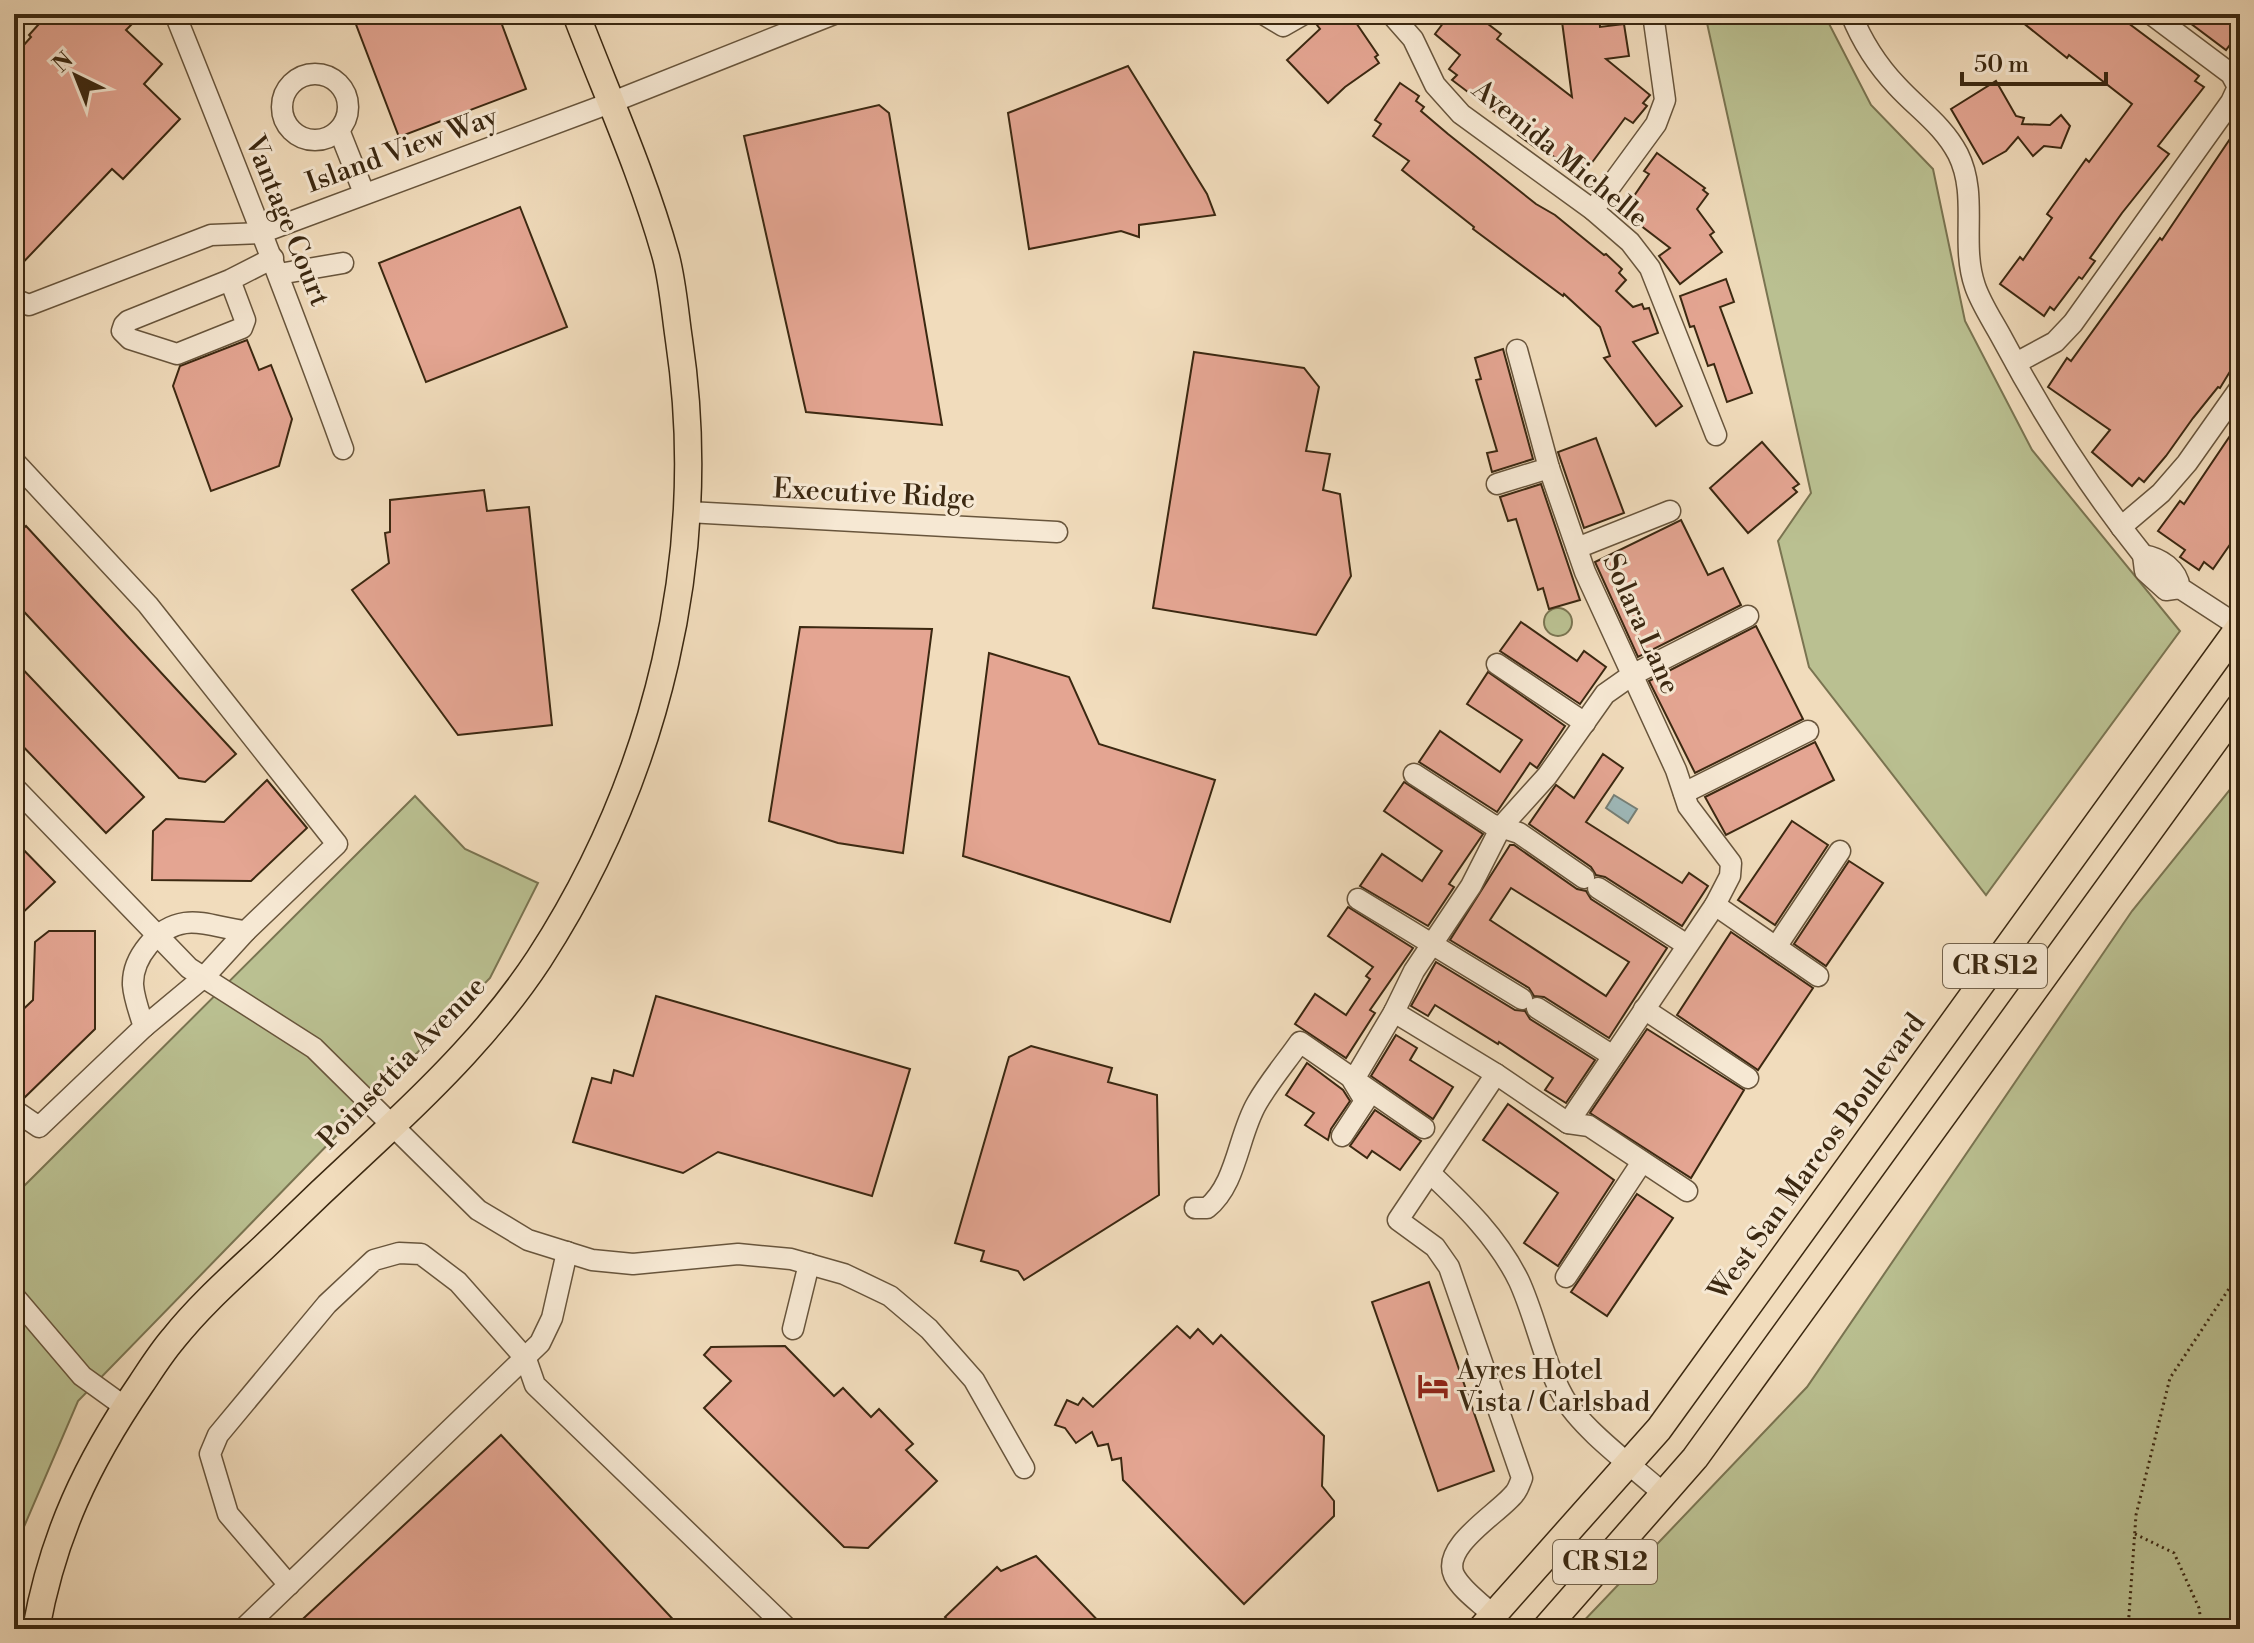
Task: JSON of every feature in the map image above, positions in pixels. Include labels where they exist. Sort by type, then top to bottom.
[{"type":"main road","name":"Poinsettia Avenue","points":[[36,1629],[44,1584],[70,1508],[107,1433],[171,1340],[219,1289],[393,1125],[484,1032],[530,970],[607,839],[651,723],[675,619],[688,512],[687,397],[667,261],[629,145],[576,14]]},
{"type":"main road","name":"West San Marcos Boulevard","points":[[1487,1622],[1659,1429],[2240,627]]},
{"type":"main road","name":"CR S12","points":[[1545,1629],[1704,1445],[2240,706]]},
{"type":"street","name":"Vantage Court","points":[[175,14],[276,266],[343,449]]},
{"type":"street","name":"Island View Way","points":[[14,299],[29,305],[211,235],[261,233],[610,103],[834,14]]},
{"type":"street","points":[[1263,14],[1283,26],[1304,14]]},
{"type":"street","name":"Avenida Michelle","points":[[1391,14],[1413,39],[1435,85],[1461,114],[1593,210],[1630,242],[1650,268],[1716,435]]},
{"type":"street","points":[[1593,210],[1656,124],[1665,100],[1653,14]]},
{"type":"street","points":[[1851,14],[1876,60],[1896,86],[1943,130],[1959,156],[1969,189],[1970,249],[1975,285],[2056,433],[2143,555],[2157,558],[2178,577],[2180,588],[2240,627]]},
{"type":"street","points":[[2016,363],[2055,342],[2073,323],[2231,102],[2238,87],[2231,74],[2151,14]]},
{"type":"street","points":[[339,130],[364,193]]},
{"type":"street","points":[[230,280],[245,320],[242,328],[234,332],[177,354],[130,339],[122,331],[128,321],[230,280],[276,266],[343,263]]},
{"type":"street","name":"Solara Lane","points":[[1517,350],[1549,468],[1577,548],[1684,793],[1699,823],[1731,863],[1730,876],[1715,905],[1568,1123]]},
{"type":"street","points":[[2121,527],[2161,493],[2240,388]]},
{"type":"street","points":[[14,461],[148,605],[337,844],[246,931],[204,977],[144,1027],[39,1127],[14,1110]]},
{"type":"street","points":[[1497,484],[1549,468]]},
{"type":"street","points":[[1577,548],[1670,511]]},
{"type":"street","name":"Executive Ridge","points":[[688,512],[1057,532]]},
{"type":"street","points":[[1353,1081],[1432,942],[1471,886],[1501,827],[1547,776],[1605,694],[1632,675],[1748,616]]},
{"type":"street","points":[[1497,664],[1585,723]]},
{"type":"street","points":[[1684,793],[1808,731]]},
{"type":"street","points":[[1414,774],[1491,824],[1519,833],[1687,945]]},
{"type":"street","points":[[14,787],[189,968],[314,1048],[478,1210],[528,1240],[592,1260],[633,1264],[738,1254],[791,1259],[844,1274],[890,1296],[929,1329],[974,1380],[1024,1468]]},
{"type":"street","points":[[1776,947],[1840,851]]},
{"type":"street","points":[[1358,899],[1613,1056]]},
{"type":"street","points":[[1715,905],[1818,976]]},
{"type":"street","points":[[144,1027],[133,984],[135,968],[141,954],[158,935],[183,923],[246,931]]},
{"type":"street","points":[[1644,1009],[1748,1078]]},
{"type":"street","points":[[1394,1012],[1496,1074],[1568,1123],[1589,1126],[1687,1191]]},
{"type":"street","points":[[1195,1208],[1207,1208],[1226,1185],[1244,1129],[1257,1103],[1300,1042],[1424,1128]]},
{"type":"street","points":[[1487,1622],[1453,1573],[1453,1560],[1461,1542],[1516,1493],[1522,1478],[1449,1267],[1435,1247],[1398,1220],[1496,1074]]},
{"type":"street","points":[[1342,1136],[1365,1101],[1353,1081]]},
{"type":"street","points":[[1566,1277],[1642,1162]]},
{"type":"street","points":[[1430,1173],[1470,1211],[1500,1249],[1519,1282],[1564,1399],[1579,1417],[1664,1494]]},
{"type":"street","points":[[243,1629],[540,1343],[552,1318],[567,1252]]},
{"type":"street","points":[[289,1585],[228,1514],[210,1454],[218,1435],[336,1295],[374,1260],[399,1253],[421,1254],[458,1282],[526,1359],[535,1385],[788,1629]]},
{"type":"street","points":[[793,1329],[809,1264]]},
{"type":"street","points":[[14,1296],[82,1376],[125,1407]]},
{"type":"path","points":[[2128,1629],[2136,1515],[2170,1378],[2240,1272]]},
{"type":"path","points":[[2135,1534],[2174,1553],[2199,1608],[2202,1629]]},
{"type":"green space","points":[[1705,14],[1824,14],[1871,105],[1933,169],[1965,321],[2032,450],[2180,631],[1986,895],[1809,667],[1778,541],[1811,493]]},
{"type":"green space","points":[[1558,608],[1568,612],[1572,622],[1568,632],[1558,636],[1548,632],[1544,622],[1548,612]]},
{"type":"green space","points":[[2240,777],[2240,1629],[1576,1629],[1807,1387],[2132,911]]},
{"type":"green space","points":[[415,796],[465,849],[538,883],[490,978],[78,1401],[14,1550],[14,1196]]},
{"type":"water","points":[[1614,795],[1637,809],[1628,823],[1606,808]]},
{"type":"building","points":[[48,14],[142,14],[126,30],[162,64],[144,84],[180,119],[123,179],[112,169],[14,272],[14,56]]},
{"type":"building","points":[[352,14],[498,14],[526,89],[399,137]]},
{"type":"building","points":[[1332,14],[1350,14],[1378,55],[1375,57],[1379,63],[1328,103],[1287,60],[1320,29],[1317,25]]},
{"type":"building","points":[[1450,14],[1475,14],[1501,34],[1497,39],[1572,97],[1561,14],[1599,14],[1600,27],[1624,24],[1629,56],[1606,59],[1650,95],[1643,103],[1647,106],[1633,123],[1625,118],[1585,172],[1576,166],[1573,171],[1538,145],[1536,148],[1518,135],[1521,132],[1452,80],[1457,75],[1449,69],[1460,55],[1435,34]]},
{"type":"building","points":[[2012,14],[2116,14],[2199,76],[2195,81],[2204,87],[2158,146],[2169,154],[2090,258],[2095,261],[2054,310],[2050,307],[2044,316],[2000,284],[2020,257],[2023,260],[2052,218],[2047,214],[2086,159],[2089,162],[2132,104]]},
{"type":"building","points":[[2178,14],[2240,14],[2240,47],[2232,42],[2226,50]]},
{"type":"building","points":[[1128,66],[1207,194],[1215,215],[1139,225],[1139,237],[1121,231],[1029,249],[1008,113]]},
{"type":"building","points":[[1996,81],[2016,116],[2024,118],[2022,124],[2050,125],[2061,115],[2070,126],[2061,148],[2044,146],[2033,156],[2018,137],[2006,151],[1983,164],[1951,109]]},
{"type":"building","points":[[1400,83],[1419,96],[1416,101],[1424,107],[1421,111],[1448,134],[1622,269],[1619,273],[1626,280],[1616,291],[1633,307],[1642,304],[1644,309],[1649,308],[1658,333],[1633,342],[1682,406],[1656,426],[1604,358],[1610,356],[1600,327],[1564,294],[1473,229],[1402,170],[1409,161],[1373,136],[1381,124],[1375,120]]},
{"type":"building","points":[[879,105],[889,113],[942,425],[806,412],[744,136]]},
{"type":"building","points":[[2240,124],[2240,355],[2220,388],[2193,418],[2166,456],[2144,482],[2139,478],[2132,486],[2092,452],[2110,430],[2048,387],[2067,358],[2071,361],[2160,238],[2162,240]]},
{"type":"building","points":[[1657,153],[1705,188],[1703,190],[1708,194],[1697,209],[1714,232],[1710,235],[1722,252],[1680,284],[1659,256],[1670,248],[1623,212],[1649,174],[1644,171]]},
{"type":"building","points":[[520,207],[567,327],[426,382],[379,263]]},
{"type":"building","points":[[1726,279],[1734,302],[1720,307],[1752,393],[1727,402],[1714,364],[1708,366],[1680,296]]},
{"type":"building","points":[[247,340],[259,370],[271,365],[292,419],[279,466],[211,491],[173,386],[180,366]]},
{"type":"building","points":[[1503,349],[1533,459],[1492,472],[1487,453],[1497,451],[1476,380],[1481,379],[1475,358]]},
{"type":"building","points":[[1194,352],[1304,368],[1319,387],[1306,451],[1330,454],[1323,490],[1340,494],[1351,576],[1316,635],[1153,608]]},
{"type":"building","points":[[2240,421],[2240,530],[2213,569],[2204,562],[2199,570],[2180,557],[2185,550],[2158,531],[2180,501],[2184,504]]},
{"type":"building","points":[[1596,438],[1624,513],[1584,528],[1558,452]]},
{"type":"building","points":[[1762,442],[1799,484],[1793,488],[1797,492],[1748,533],[1710,488]]},
{"type":"building","points":[[1541,484],[1580,600],[1549,609],[1543,588],[1538,590],[1516,519],[1508,521],[1500,497]]},
{"type":"building","points":[[484,490],[487,511],[529,507],[552,725],[458,735],[352,590],[389,563],[385,533],[390,532],[390,500]]},
{"type":"building","points":[[1681,520],[1708,575],[1723,568],[1741,605],[1638,657],[1595,562]]},
{"type":"building","points":[[26,526],[236,754],[205,782],[179,778],[14,601],[14,537]]},
{"type":"building","points":[[1521,622],[1577,661],[1584,651],[1606,667],[1580,704],[1500,651]]},
{"type":"building","points":[[1756,626],[1803,719],[1695,773],[1649,681]]},
{"type":"building","points":[[800,627],[932,629],[903,853],[838,843],[769,821]]},
{"type":"building","points":[[989,653],[1069,677],[1099,744],[1215,780],[1170,922],[963,856]]},
{"type":"building","points":[[14,660],[144,797],[106,833],[14,737]]},
{"type":"building","points":[[1488,672],[1565,726],[1537,768],[1530,763],[1497,812],[1419,762],[1440,731],[1500,772],[1522,740],[1467,704]]},
{"type":"building","points":[[1815,742],[1834,780],[1726,835],[1705,797]]},
{"type":"building","points":[[1603,754],[1623,768],[1586,822],[1682,883],[1689,873],[1708,886],[1682,926],[1605,877],[1596,875],[1591,867],[1529,824],[1556,785],[1574,798]]},
{"type":"building","points":[[267,780],[307,828],[251,881],[152,880],[153,831],[166,819],[224,822]]},
{"type":"building","points":[[1404,782],[1483,834],[1449,884],[1454,887],[1428,926],[1360,886],[1382,854],[1422,881],[1442,851],[1384,811]]},
{"type":"building","points":[[1792,821],[1828,845],[1775,925],[1738,900]]},
{"type":"building","points":[[14,840],[55,882],[14,921]]},
{"type":"building","points":[[1510,845],[1514,845],[1667,948],[1609,1038],[1544,997],[1534,996],[1529,988],[1450,940]],"holes":[[[1511,888],[1629,962],[1606,996],[1490,920]]]},
{"type":"building","points":[[1849,861],[1883,883],[1826,966],[1794,944]]},
{"type":"building","points":[[1348,907],[1413,948],[1370,1010],[1375,1013],[1346,1058],[1295,1024],[1315,994],[1346,1015],[1370,979],[1366,976],[1373,967],[1328,936]]},
{"type":"building","points":[[49,931],[95,931],[95,1029],[22,1100],[14,1097],[14,1018],[33,1000],[35,942]]},
{"type":"building","points":[[1731,932],[1813,988],[1758,1070],[1677,1015]]},
{"type":"building","points":[[1436,962],[1515,1010],[1525,1011],[1530,1019],[1595,1060],[1566,1103],[1545,1090],[1553,1078],[1499,1042],[1435,1005],[1428,1016],[1411,1006]]},
{"type":"building","points":[[656,996],[910,1069],[872,1196],[718,1152],[683,1173],[573,1142],[592,1078],[611,1083],[614,1070],[633,1076]]},
{"type":"building","points":[[1647,1029],[1744,1090],[1691,1178],[1590,1113]]},
{"type":"building","points":[[1396,1035],[1417,1048],[1410,1060],[1453,1087],[1433,1119],[1371,1076]]},
{"type":"building","points":[[1031,1046],[1112,1068],[1108,1082],[1157,1095],[1159,1195],[1024,1280],[1018,1271],[981,1261],[984,1251],[955,1243],[1009,1057]]},
{"type":"building","points":[[1307,1063],[1343,1090],[1350,1101],[1331,1129],[1328,1140],[1305,1125],[1314,1113],[1286,1095]]},
{"type":"building","points":[[1508,1104],[1614,1180],[1558,1266],[1524,1243],[1558,1193],[1483,1140]]},
{"type":"building","points":[[1375,1110],[1421,1141],[1400,1170],[1372,1151],[1367,1158],[1350,1146]]},
{"type":"building","points":[[1637,1194],[1673,1218],[1607,1316],[1571,1292]]},
{"type":"building","name":"Ayres Hotel Vista / Carlsbad","points":[[1429,1282],[1494,1471],[1438,1491],[1372,1302]]},
{"type":"building","points":[[1177,1326],[1190,1338],[1198,1329],[1213,1344],[1221,1335],[1324,1436],[1322,1486],[1334,1501],[1334,1516],[1244,1604],[1123,1480],[1121,1458],[1112,1460],[1108,1444],[1098,1446],[1092,1432],[1076,1443],[1065,1428],[1055,1425],[1067,1400],[1078,1405],[1083,1398],[1093,1407]]},
{"type":"building","points":[[785,1346],[834,1396],[843,1388],[871,1417],[879,1409],[913,1444],[906,1450],[937,1481],[868,1548],[844,1547],[704,1408],[731,1381],[704,1355],[711,1347]]},
{"type":"building","points":[[501,1435],[682,1629],[292,1629]]},
{"type":"building","points":[[1036,1556],[1106,1629],[956,1629],[945,1617],[997,1567],[1001,1571]]},
{"type":"place","name":"Ayres Hotel Vista / Carlsbad","points":[[1433,1386]]}]
